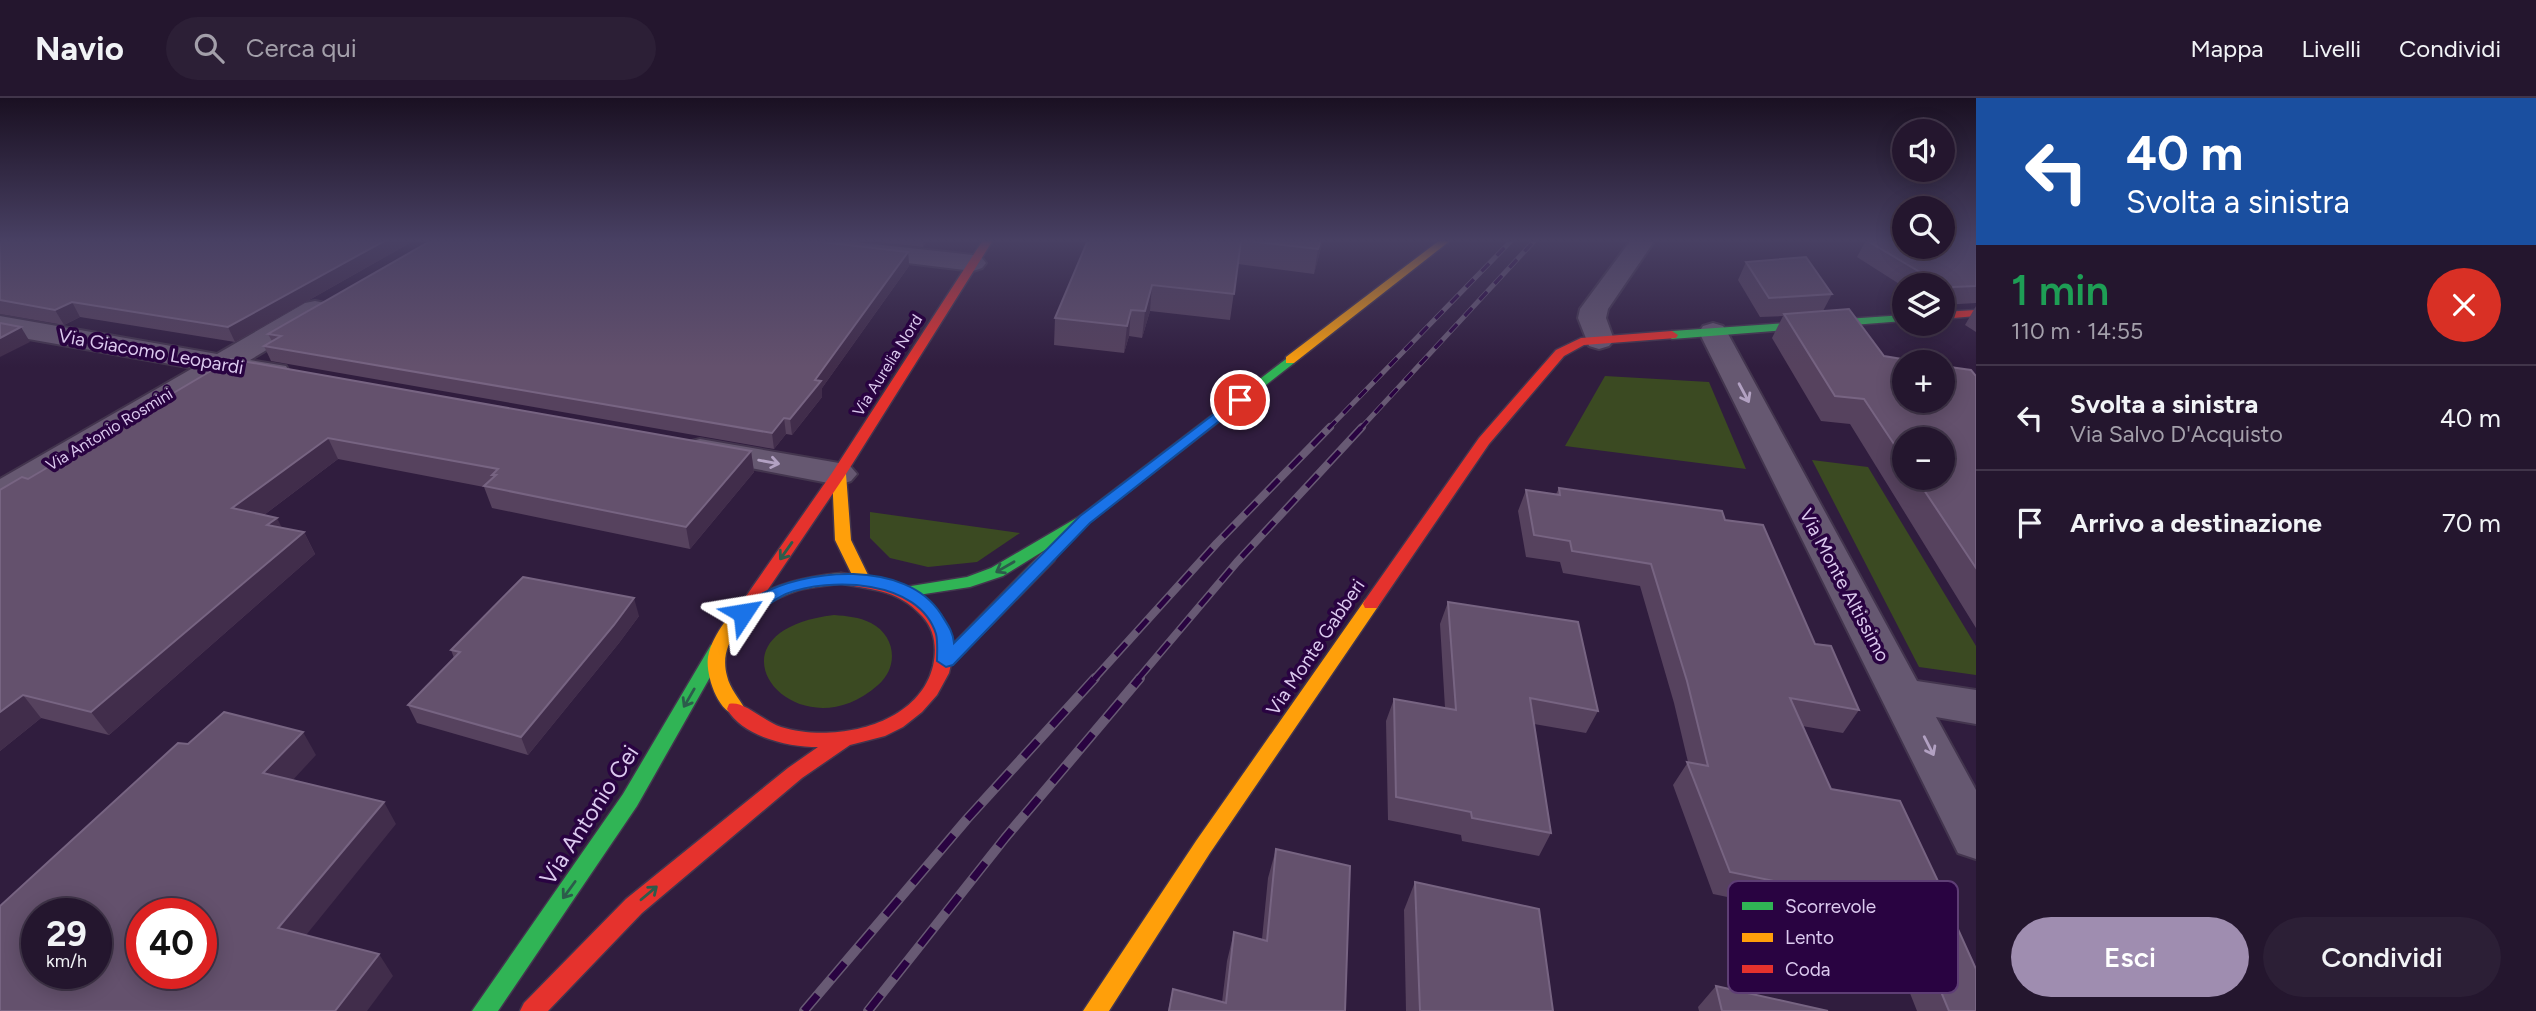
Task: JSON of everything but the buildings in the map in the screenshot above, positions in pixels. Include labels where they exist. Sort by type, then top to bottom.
[{"type":"street","name":"Via Aurelia Nord","points":[[743,613],[839,474],[961,283]]},
{"type":"street","points":[[905,592],[970,582],[997,572],[1085,519],[1391,283]]},
{"type":"street","points":[[1599,340],[1592,318],[1594,309],[1613,283]]},
{"type":"street","name":"Via Antonio Rosmini","points":[[0,494],[342,293]]},
{"type":"street","points":[[1955,315],[1976,313]]},
{"type":"street","name":"Via Monte Gabberi","points":[[1096,1011],[1203,847],[1484,441],[1560,353],[1581,342],[1599,340],[1892,319]]},
{"type":"street","name":"Via Giacomo Leopardi","points":[[0,325],[300,378]]},
{"type":"street","name":"Via Monte Altissimo","points":[[1713,332],[1976,838]]},
{"type":"street","points":[[667,444],[839,474],[843,541],[862,579]]},
{"type":"street","points":[[946,661],[1085,519]]},
{"type":"street","points":[[841,578],[862,579],[905,592],[919,599],[939,621],[947,646],[946,661],[936,686],[915,709],[883,728],[846,738],[810,740],[777,735],[749,723],[728,705],[717,684],[716,661],[723,638],[743,613],[778,592],[798,585],[841,578]]},
{"type":"street","name":"Via Antonio Cei","points":[[484,1011],[630,800],[723,638]]},
{"type":"street","points":[[1902,695],[1976,707]]},
{"type":"street","points":[[532,1011],[634,906],[795,773],[846,738]]},
{"type":"green space","points":[[1605,376],[1709,382],[1746,469],[1565,446]]},
{"type":"green space","points":[[1812,460],[1868,467],[1976,646],[1976,675],[1919,667]]},
{"type":"green space","points":[[870,512],[1020,533],[977,562],[928,567],[890,558],[870,538]]},
{"type":"green space","points":[[834,615],[862,619],[886,636],[892,652],[892,661],[885,678],[846,704],[816,708],[790,700],[772,684],[764,664],[770,644],[792,626]]},
{"type":"railway","points":[[1328,429],[1471,283]]},
{"type":"railway","points":[[1360,429],[1496,283]]},
{"type":"railway","points":[[1094,679],[1217,543],[1330,427]]},
{"type":"railway","points":[[1138,679],[1237,562],[1362,427]]},
{"type":"railway","points":[[804,1011],[967,819],[1095,678]]},
{"type":"railway","points":[[868,1011],[1005,838],[1140,678]]},
{"type":"traffic: fast","points":[[1672,335],[1892,319]]},
{"type":"traffic: fast","points":[[905,592],[970,582],[997,572],[1085,519],[1290,360]]},
{"type":"traffic: fast","points":[[484,1011],[630,800],[717,649]]},
{"type":"traffic: slow","points":[[1290,360],[1391,283]]},
{"type":"traffic: slow","points":[[839,474],[843,540],[862,579]]},
{"type":"traffic: slow","points":[[946,661],[1048,557]]},
{"type":"traffic: slow","points":[[736,709],[723,691],[717,674],[717,657],[731,626],[760,601],[778,592],[841,578]]},
{"type":"traffic: slow","points":[[1095,1011],[1203,847],[1371,604]]},
{"type":"traffic: jam","points":[[748,606],[839,474],[961,283]]},
{"type":"traffic: jam","points":[[1955,315],[1976,313]]},
{"type":"traffic: jam","points":[[1371,604],[1484,441],[1560,353],[1581,342],[1672,335]]},
{"type":"traffic: jam","points":[[736,709],[752,722],[770,731],[791,737],[836,740],[858,737],[896,722],[916,707],[930,691],[940,673],[944,655],[943,637],[935,619],[920,604],[892,587],[841,578]]},
{"type":"traffic: jam","points":[[532,1011],[634,906],[795,773],[846,738]]},
{"type":"route","points":[[743,613],[778,592],[798,585],[841,578],[877,582],[919,599],[930,610],[944,633],[946,661],[1085,519],[1240,400]]}]
